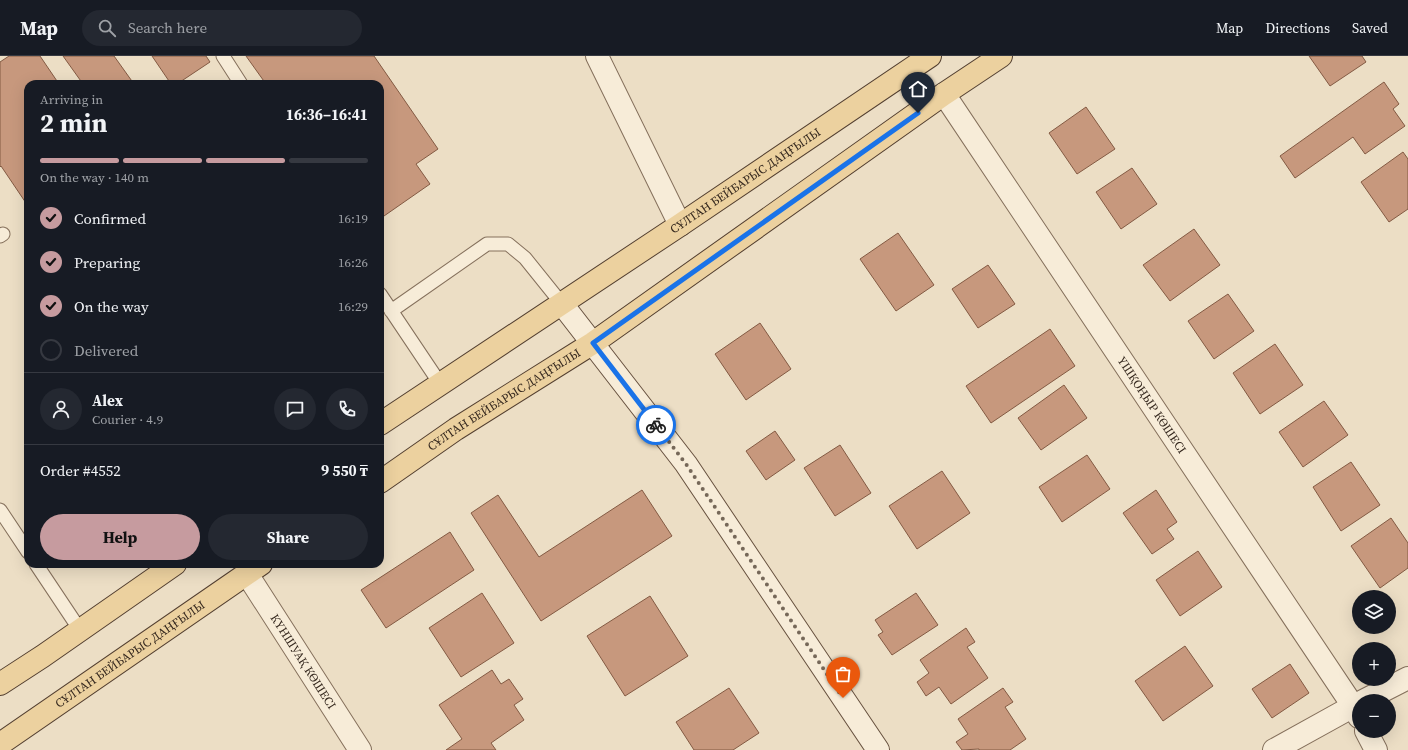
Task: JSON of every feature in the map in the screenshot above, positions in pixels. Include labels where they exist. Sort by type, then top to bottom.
[{"type":"main road","name":"СҰЛТАН БЕЙБАРЫС ДАҢҒЫЛЫ","points":[[384,421],[680,226],[930,56]]},
{"type":"main road","name":"СҰЛТАН БЕЙБАРЫС ДАҢҒЫЛЫ","points":[[384,479],[456,430],[593,343],[944,94],[1001,56]]},
{"type":"main road","points":[[0,684],[169,568]]},
{"type":"main road","name":"СҰЛТАН БЕЙБАРЫС ДАҢҒЫЛЫ","points":[[0,744],[254,569]]},
{"type":"street","points":[[598,56],[680,226]]},
{"type":"street","name":"ҮШҚОҢЫР КӨШЕСІ","points":[[944,94],[1352,697]]},
{"type":"street","points":[[562,304],[686,464],[878,750]]},
{"type":"street","name":"КҮНШУАҚ КӨШЕСІ","points":[[254,569],[360,750]]},
{"type":"street","points":[[1381,694],[1408,678]]},
{"type":"street","points":[[1274,750],[1352,711]]},
{"type":"street","points":[[1370,738],[1376,750]]},
{"type":"lane","points":[[223,56],[238,80]]},
{"type":"lane","points":[[391,311],[487,244],[508,244],[525,258],[562,304]]},
{"type":"lane","points":[[384,300],[441,385]]},
{"type":"lane","points":[[0,510],[24,546]]},
{"type":"lane","points":[[39,568],[80,630]]},
{"type":"building","points":[[9,56],[40,56],[56,80],[24,80],[24,200],[1,166],[0,167],[0,62]]},
{"type":"building","points":[[63,56],[114,56],[131,80],[80,80]]},
{"type":"building","points":[[152,56],[206,56],[210,62],[183,80],[168,80]]},
{"type":"building","points":[[246,56],[374,56],[438,149],[416,164],[430,184],[384,216],[384,80],[263,80]]},
{"type":"building","points":[[1309,56],[1362,56],[1366,62],[1330,86]]},
{"type":"building","points":[[1384,82],[1399,104],[1393,109],[1405,126],[1365,154],[1353,137],[1295,178],[1280,156]]},
{"type":"building","points":[[1086,107],[1115,149],[1077,174],[1049,133]]},
{"type":"building","points":[[1403,152],[1408,159],[1408,209],[1389,222],[1361,182]]},
{"type":"building","points":[[1132,168],[1157,204],[1121,229],[1096,192]]},
{"type":"building","points":[[1194,229],[1220,265],[1170,301],[1143,265]]},
{"type":"building","points":[[898,233],[934,285],[896,311],[860,259]]},
{"type":"building","points":[[988,265],[1015,304],[978,328],[952,289]]},
{"type":"building","points":[[1228,294],[1254,331],[1214,359],[1188,321]]},
{"type":"building","points":[[760,323],[791,369],[746,400],[715,354]]},
{"type":"building","points":[[1050,329],[1075,366],[991,423],[966,386]]},
{"type":"building","points":[[1275,344],[1303,385],[1260,414],[1233,373]]},
{"type":"building","points":[[1064,385],[1087,418],[1041,450],[1018,418]]},
{"type":"building","points":[[1324,401],[1348,435],[1303,467],[1279,432]]},
{"type":"building","points":[[775,431],[795,460],[766,480],[746,451]]},
{"type":"building","points":[[840,445],[871,493],[835,516],[804,468]]},
{"type":"building","points":[[1087,455],[1110,489],[1062,522],[1039,487]]},
{"type":"building","points":[[1351,462],[1380,505],[1341,531],[1313,487]]},
{"type":"building","points":[[942,471],[970,513],[917,549],[889,506]]},
{"type":"building","points":[[642,490],[672,536],[541,621],[471,513],[498,495],[539,557]]},
{"type":"building","points":[[1156,490],[1177,522],[1167,529],[1174,539],[1152,554],[1123,513]]},
{"type":"building","points":[[1391,518],[1408,543],[1408,568],[1380,588],[1351,546]]},
{"type":"building","points":[[450,532],[474,570],[386,628],[361,590]]},
{"type":"building","points":[[1198,551],[1222,587],[1180,616],[1156,580]]},
{"type":"building","points":[[482,593],[514,643],[461,677],[429,628]]},
{"type":"building","points":[[916,593],[938,625],[892,655],[878,635],[883,632],[875,620]]},
{"type":"building","points":[[650,596],[688,656],[625,696],[587,636]]},
{"type":"building","points":[[966,628],[975,642],[967,647],[988,678],[951,704],[939,687],[926,696],[917,682],[929,673],[920,660]]},
{"type":"building","points":[[1185,646],[1213,686],[1163,721],[1135,681]]},
{"type":"building","points":[[1290,664],[1309,693],[1272,718],[1252,689]]},
{"type":"building","points":[[492,670],[501,684],[509,679],[523,699],[514,705],[524,720],[491,743],[496,750],[446,750],[462,739],[439,705]]},
{"type":"building","points":[[729,688],[759,733],[733,750],[694,750],[676,722]]},
{"type":"building","points":[[1003,688],[1013,702],[1005,707],[1026,739],[1010,750],[962,750],[956,742],[968,734],[958,719]]},
{"type":"way so far","points":[[656,425],[686,464],[843,698]]},
{"type":"route","points":[[656,425],[593,343],[918,113]]}]
